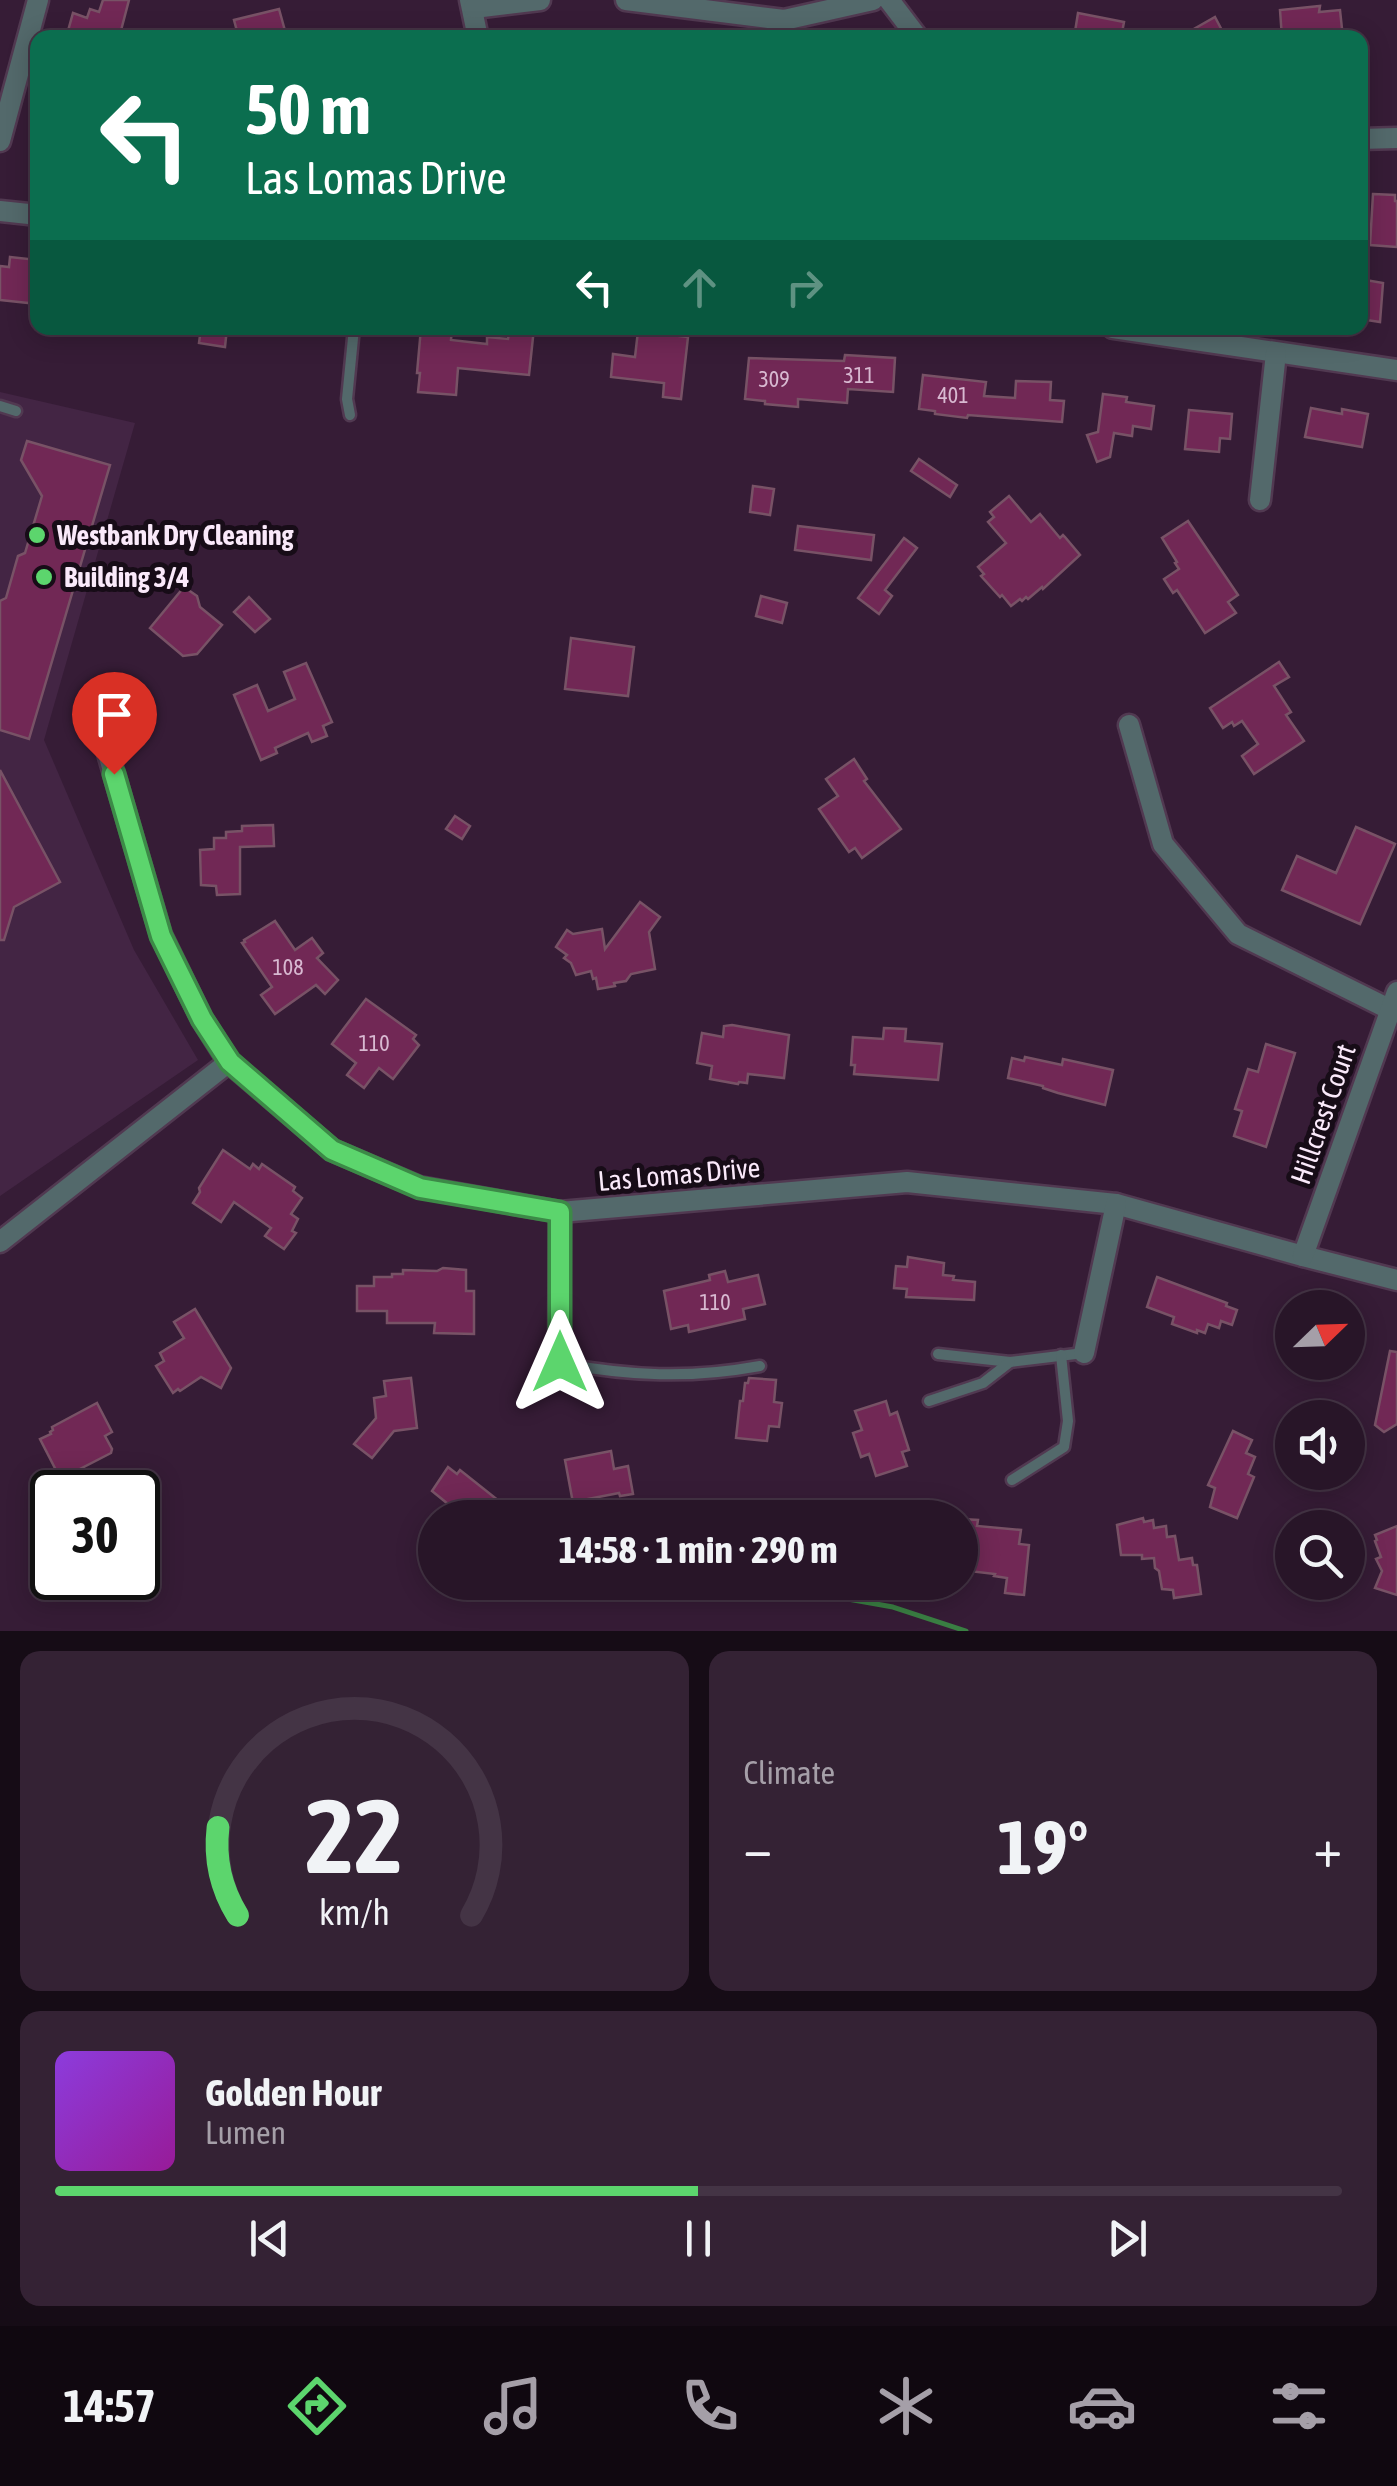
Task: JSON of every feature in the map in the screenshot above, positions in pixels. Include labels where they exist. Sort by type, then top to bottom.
[{"type":"street","points":[[0,142],[38,0]]},
{"type":"street","points":[[477,30],[472,4],[540,0]]},
{"type":"street","points":[[626,0],[784,20],[873,0]]},
{"type":"street","points":[[889,0],[912,30]]},
{"type":"street","points":[[1368,139],[1397,138]]},
{"type":"street","points":[[0,211],[30,214]]},
{"type":"street","points":[[1172,335],[1397,370]]},
{"type":"street","points":[[1260,500],[1276,353]]},
{"type":"street","name":"Las Lomas Drive","points":[[92,702],[161,936],[202,1019],[230,1062],[332,1150],[420,1188],[560,1212],[907,1182],[1116,1204],[1397,1280]]},
{"type":"street","points":[[1129,725],[1164,844],[1238,934],[1393,1000]]},
{"type":"street","name":"Hillcrest Court","points":[[1302,1256],[1393,1000]]},
{"type":"street","points":[[0,1242],[230,1062]]},
{"type":"street","points":[[1084,1352],[1116,1204]]},
{"type":"street","points":[[560,1212],[560,1362]]},
{"type":"lane","points":[[350,415],[347,399],[353,335]]},
{"type":"lane","points":[[0,406],[16,411]]},
{"type":"lane","points":[[938,1354],[1010,1362],[1084,1352]]},
{"type":"lane","points":[[1012,1480],[1064,1447],[1068,1420],[1061,1355]]},
{"type":"lane","points":[[560,1362],[607,1372],[666,1376],[760,1366]]},
{"type":"lane","points":[[929,1402],[984,1383],[1010,1362]]},
{"type":"shaded area","points":[[0,392],[135,423],[44,740],[134,950],[198,1060],[0,1196]]},
{"type":"building","points":[[103,0],[129,0],[121,30],[68,30],[73,13],[87,18],[90,9],[99,12]]},
{"type":"building","points":[[1320,6],[1319,12],[1340,10],[1342,30],[1281,30],[1280,10]]},
{"type":"building","points":[[279,9],[285,30],[237,30],[234,20]]},
{"type":"building","points":[[1078,13],[1124,22],[1122,30],[1075,30]]},
{"type":"building","points":[[1215,17],[1222,30],[1192,30]]},
{"type":"building","points":[[1373,194],[1395,195],[1397,247],[1370,245]]},
{"type":"building","points":[[10,257],[30,259],[30,303],[0,300],[0,266],[9,267]]},
{"type":"building","points":[[1368,280],[1383,283],[1380,322],[1368,320]]},
{"type":"building","points":[[200,335],[226,335],[225,347],[199,343]]},
{"type":"building","points":[[420,335],[451,335],[451,340],[487,344],[487,337],[533,335],[529,375],[458,368],[456,395],[418,392]]},
{"type":"building","points":[[638,335],[688,337],[681,399],[663,397],[664,383],[611,377],[613,354],[635,357]]},
{"type":"building","points":[[845,355],[895,358],[893,392],[848,389],[847,403],[798,399],[798,407],[745,399],[749,358],[844,361]]},
{"type":"building","points":[[923,375],[986,382],[984,396],[1015,398],[1016,381],[1051,382],[1050,400],[1064,401],[1062,422],[968,415],[967,418],[919,409]]},
{"type":"building","points":[[1103,394],[1154,406],[1151,429],[1133,426],[1132,436],[1114,433],[1110,457],[1097,462],[1087,435],[1098,432]]},
{"type":"building","points":[[1311,408],[1368,414],[1362,447],[1305,437]]},
{"type":"building","points":[[1189,410],[1232,414],[1230,439],[1220,438],[1219,452],[1185,449]]},
{"type":"building","name":"Building 3/4","points":[[27,441],[110,465],[29,739],[0,730],[0,601],[6,598],[18,556],[25,553],[42,496],[21,460]]},
{"type":"building","points":[[919,459],[957,485],[950,497],[911,471]]},
{"type":"building","points":[[753,486],[774,489],[770,515],[750,512]]},
{"type":"building","points":[[1009,496],[1031,522],[1040,514],[1080,555],[1043,589],[1011,606],[981,576],[984,574],[978,567],[1006,543],[988,522],[994,517],[990,512]]},
{"type":"building","points":[[1188,521],[1238,595],[1228,602],[1236,613],[1205,633],[1177,590],[1173,593],[1164,579],[1179,569],[1162,538]]},
{"type":"building","points":[[798,526],[874,535],[871,560],[795,550]]},
{"type":"building","points":[[904,538],[917,548],[885,590],[892,596],[879,614],[858,598]]},
{"type":"building","points":[[184,587],[222,625],[197,654],[183,656],[150,628]]},
{"type":"building","points":[[761,596],[787,603],[782,623],[756,616]]},
{"type":"building","points":[[249,597],[270,619],[255,632],[234,612]]},
{"type":"building","points":[[571,638],[634,647],[628,696],[565,689]]},
{"type":"building","points":[[1279,662],[1289,677],[1274,686],[1291,712],[1286,715],[1304,741],[1254,774],[1242,756],[1258,744],[1242,721],[1223,728],[1210,708]]},
{"type":"building","points":[[306,663],[332,722],[323,726],[327,736],[312,742],[308,733],[275,748],[277,753],[261,760],[234,695],[257,685],[268,711],[295,699],[284,672]]},
{"type":"building","points":[[854,759],[867,779],[864,781],[901,829],[862,858],[855,848],[849,852],[819,809],[838,796],[826,779]]},
{"type":"building","points":[[0,770],[60,882],[14,907],[4,940],[0,940]]},
{"type":"building","points":[[455,816],[470,826],[462,839],[446,829]]},
{"type":"building","points":[[273,825],[274,846],[240,847],[240,894],[217,895],[216,886],[201,885],[200,850],[214,849],[214,838],[226,838],[226,832],[242,831],[242,826]]},
{"type":"building","points":[[1356,827],[1395,844],[1360,924],[1282,890],[1297,856],[1336,873]]},
{"type":"building","points":[[640,902],[660,917],[649,932],[655,969],[631,974],[615,986],[598,989],[591,971],[576,975],[564,958],[567,955],[556,947],[567,930],[573,934],[602,929],[605,949]]},
{"type":"building","points":[[275,921],[295,950],[312,938],[323,953],[317,958],[338,980],[325,994],[316,985],[275,1014],[261,995],[272,987],[242,943]]},
{"type":"building","points":[[366,999],[416,1035],[413,1039],[419,1045],[393,1079],[379,1068],[364,1088],[347,1075],[356,1063],[332,1044]]},
{"type":"building","points":[[724,1026],[789,1035],[784,1078],[748,1074],[747,1083],[738,1084],[710,1079],[712,1066],[697,1063],[702,1033],[723,1037]]},
{"type":"building","points":[[884,1028],[906,1029],[905,1041],[942,1044],[938,1080],[854,1074],[853,1037],[883,1039]]},
{"type":"building","points":[[1266,1044],[1295,1053],[1266,1147],[1234,1136],[1242,1111],[1235,1109],[1248,1069],[1258,1072]]},
{"type":"building","points":[[1025,1057],[1062,1065],[1063,1059],[1113,1070],[1105,1105],[1008,1078],[1012,1058],[1024,1061]]},
{"type":"building","points":[[223,1150],[250,1169],[253,1164],[259,1169],[262,1164],[295,1187],[293,1191],[302,1198],[291,1214],[298,1219],[292,1231],[296,1233],[284,1249],[265,1236],[271,1228],[234,1202],[221,1222],[193,1203]]},
{"type":"building","points":[[908,1257],[944,1263],[943,1275],[975,1282],[974,1300],[906,1297],[907,1289],[894,1288],[896,1266],[907,1267]]},
{"type":"building","points":[[403,1270],[466,1270],[466,1291],[474,1291],[474,1334],[434,1333],[435,1323],[387,1323],[387,1311],[357,1311],[357,1286],[374,1286],[374,1277],[392,1277],[403,1274]]},
{"type":"building","points":[[725,1271],[728,1282],[758,1275],[765,1304],[743,1309],[745,1319],[689,1332],[688,1325],[671,1329],[664,1291],[710,1280],[709,1275]]},
{"type":"building","points":[[1157,1277],[1227,1303],[1226,1306],[1237,1310],[1232,1325],[1221,1321],[1219,1328],[1208,1324],[1205,1333],[1197,1333],[1172,1324],[1174,1317],[1147,1307]]},
{"type":"building","points":[[195,1309],[231,1368],[221,1388],[201,1377],[173,1393],[156,1366],[164,1361],[160,1353],[184,1338],[174,1322]]},
{"type":"building","points":[[1390,1351],[1397,1352],[1397,1424],[1384,1432],[1375,1425]]},
{"type":"building","points":[[411,1378],[417,1428],[394,1431],[372,1458],[354,1444],[376,1418],[374,1398],[386,1396],[384,1381]]},
{"type":"building","points":[[749,1378],[776,1380],[774,1402],[782,1403],[779,1427],[769,1426],[767,1441],[736,1438],[740,1401]]},
{"type":"building","points":[[886,1401],[890,1415],[897,1412],[909,1450],[902,1452],[907,1466],[876,1476],[869,1454],[861,1457],[853,1433],[862,1430],[855,1411]]},
{"type":"building","points":[[97,1403],[112,1432],[105,1436],[111,1453],[78,1470],[56,1470],[40,1439],[51,1434],[52,1427]]},
{"type":"building","points":[[1233,1431],[1252,1440],[1246,1453],[1255,1457],[1248,1474],[1254,1477],[1237,1518],[1210,1507],[1215,1488],[1208,1485]]},
{"type":"building","points":[[611,1451],[614,1469],[628,1466],[633,1494],[572,1500],[565,1460]]},
{"type":"building","points":[[448,1467],[457,1474],[460,1470],[498,1500],[443,1500],[432,1491]]},
{"type":"building","points":[[1143,1518],[1144,1522],[1153,1520],[1154,1528],[1166,1526],[1167,1537],[1175,1536],[1179,1560],[1192,1558],[1193,1565],[1197,1565],[1201,1594],[1174,1598],[1173,1590],[1162,1589],[1154,1558],[1121,1555],[1117,1525]]},
{"type":"building","points":[[978,1526],[1021,1530],[1019,1544],[1029,1545],[1024,1595],[1005,1593],[1007,1578],[978,1572]]},
{"type":"building","points":[[1397,1526],[1397,1595],[1375,1588],[1382,1571],[1376,1559],[1381,1557],[1375,1535]]},
{"type":"waterway","points":[[853,1600],[893,1607],[966,1631]]},
{"type":"place","name":"Westbank Dry Cleaning","points":[[37,535]]},
{"type":"place","name":"Building 3/4","points":[[44,577]]},
{"type":"route","points":[[114,774],[161,936],[202,1019],[230,1062],[332,1150],[420,1188],[560,1212],[560,1362]]}]
